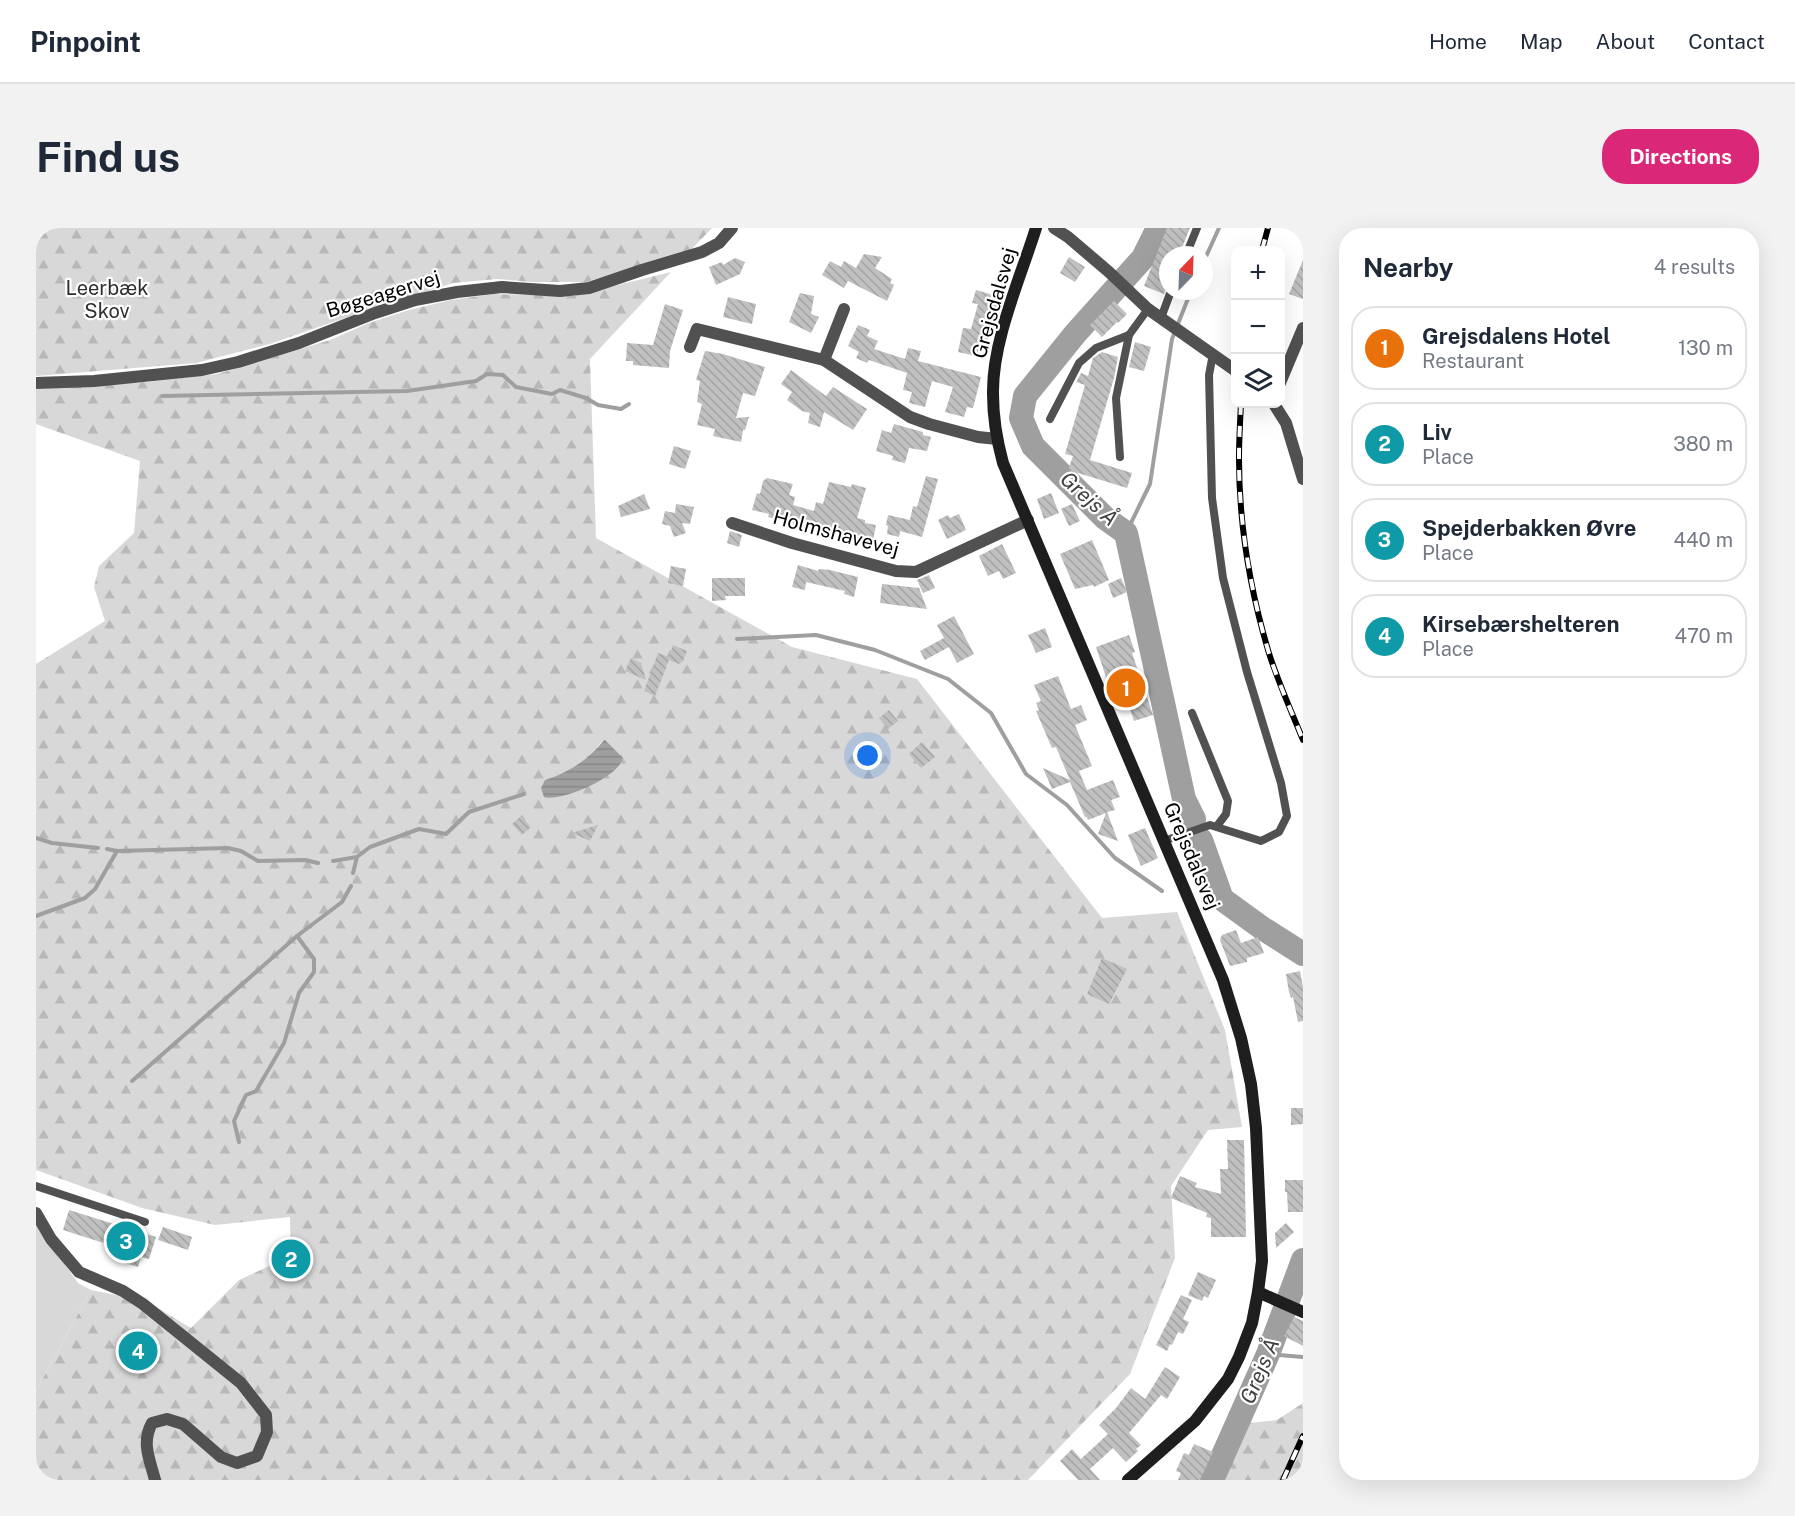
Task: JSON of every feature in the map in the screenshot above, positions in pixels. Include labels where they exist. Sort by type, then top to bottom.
[{"type":"street","name":"Bøgeagervej","points":[[36,383],[94,381],[202,370],[238,362],[300,343],[375,313],[415,300],[457,292],[502,287],[560,291],[589,288],[702,252],[719,243],[732,228]]},
{"type":"street","name":"Grejsdalsvej","points":[[1036,228],[1005,322],[996,358],[993,393],[997,439],[1003,463],[1223,980],[1242,1038],[1251,1084],[1256,1128],[1262,1261],[1252,1323],[1239,1358],[1228,1379],[1212,1401],[1195,1421],[1128,1480]]},
{"type":"street","points":[[1054,228],[1109,272],[1148,309],[1231,367]]},
{"type":"street","points":[[824,360],[844,309]]},
{"type":"street","points":[[1285,373],[1303,328]]},
{"type":"street","points":[[690,347],[697,329],[824,360],[910,417],[978,437],[997,439]]},
{"type":"street","points":[[1277,408],[1286,423],[1303,479]]},
{"type":"street","name":"Holmshavevej","points":[[732,523],[792,543],[896,571],[916,572],[1028,520]]},
{"type":"street","points":[[36,1213],[51,1239],[79,1272],[123,1291],[143,1304],[241,1383],[266,1415],[267,1432],[257,1456],[237,1463],[221,1457],[183,1424],[167,1419],[152,1424],[147,1433],[146,1442],[154,1480]]},
{"type":"street","points":[[1258,1292],[1300,1310]]},
{"type":"lane","points":[[1190,246],[1197,228]]},
{"type":"lane","points":[[1161,318],[1168,300]]},
{"type":"lane","points":[[1120,457],[1116,398],[1129,335],[1148,309]]},
{"type":"lane","points":[[1050,419],[1079,363],[1096,348],[1129,335]]},
{"type":"lane","points":[[1164,841],[1210,825],[1261,840],[1279,832],[1287,816],[1281,783],[1247,672],[1223,578],[1212,498],[1209,375],[1213,354]]},
{"type":"lane","points":[[1192,713],[1228,801],[1226,814],[1217,826]]},
{"type":"lane","points":[[36,1186],[145,1222]]},
{"type":"green space","name":"Leerbæk Skov","points":[[36,228],[712,228],[690,251],[586,282],[532,282],[497,279],[453,283],[270,344],[196,363],[36,376]]},
{"type":"green space","points":[[671,272],[590,359],[596,538],[792,647],[917,679],[1102,918],[1177,912],[1225,1030],[1242,1127],[1208,1130],[1171,1186],[1175,1258],[1130,1374],[1028,1480],[36,1480],[36,1391],[91,1290],[146,1301],[191,1328],[239,1280],[291,1256],[290,1217],[215,1225],[142,1208],[36,1170],[36,664],[105,621],[94,587],[99,566],[134,533],[140,461],[36,424],[36,389],[147,382],[217,374],[330,340],[369,323],[409,310],[451,300],[494,294],[573,296]],"holes":[[[603,740],[623,759],[619,766],[545,780],[577,764],[591,754]]]},
{"type":"green space","points":[[36,1223],[78,1283],[91,1290],[36,1391]]},
{"type":"green space","points":[[1303,1403],[1303,1480],[1217,1480],[1241,1424],[1277,1420]]},
{"type":"shaded area","points":[[604,740],[623,758],[612,773],[576,792],[552,798],[544,797],[541,788],[545,780],[577,764],[591,754]]},
{"type":"building","points":[[1167,228],[1190,228],[1183,246],[1160,246]]},
{"type":"building","points":[[1159,248],[1159,292],[1144,286]]},
{"type":"building","points":[[864,254],[882,257],[875,268],[892,279],[890,283],[894,285],[887,301],[848,281],[844,288],[822,275],[830,261],[841,267],[844,261],[856,268]]},
{"type":"building","points":[[1069,257],[1085,267],[1075,282],[1060,273]]},
{"type":"building","points":[[735,258],[745,262],[740,274],[716,285],[709,267],[722,262],[723,265]]},
{"type":"building","points":[[1303,260],[1303,299],[1289,294]]},
{"type":"building","points":[[976,290],[1000,297],[989,332],[985,358],[958,352],[963,328],[971,329],[978,304],[972,303]]},
{"type":"building","points":[[800,293],[814,296],[811,314],[819,317],[811,333],[789,322]]},
{"type":"building","points":[[728,297],[756,304],[752,324],[723,317]]},
{"type":"building","points":[[1114,301],[1127,314],[1102,337],[1090,325]]},
{"type":"building","points":[[665,304],[683,310],[670,351],[669,368],[633,365],[633,361],[626,361],[627,343],[653,345]]},
{"type":"building","points":[[858,325],[870,330],[867,336],[878,341],[874,349],[905,359],[908,348],[921,351],[918,361],[981,377],[973,408],[967,407],[964,417],[945,412],[953,387],[932,381],[925,407],[909,403],[912,392],[903,390],[907,373],[856,358],[859,352],[848,346]]},
{"type":"building","points":[[1135,342],[1151,347],[1144,371],[1129,367]]},
{"type":"building","points":[[705,351],[765,367],[755,396],[743,393],[736,418],[749,417],[741,442],[713,436],[715,429],[697,425],[702,404],[697,402],[700,381],[696,380]]},
{"type":"building","points":[[1102,352],[1118,357],[1090,460],[1132,473],[1127,488],[1068,470],[1073,456],[1065,454],[1085,385],[1076,382],[1081,373],[1088,376],[1093,358]]},
{"type":"building","points":[[791,370],[826,396],[833,387],[867,409],[853,430],[824,412],[820,427],[808,423],[810,413],[802,411],[787,400],[792,392],[781,384]]},
{"type":"building","points":[[894,424],[923,432],[923,435],[931,437],[927,451],[909,448],[905,463],[892,460],[893,456],[876,451],[882,430],[891,433]]},
{"type":"building","points":[[674,446],[691,451],[685,469],[669,464]]},
{"type":"building","points":[[926,476],[938,479],[922,537],[900,531],[899,537],[887,534],[888,515],[910,520],[913,506],[917,507]]},
{"type":"building","points":[[767,478],[793,484],[789,495],[795,497],[793,505],[814,511],[816,502],[823,504],[829,482],[866,488],[857,518],[865,520],[865,523],[876,525],[873,540],[836,529],[834,535],[768,517],[769,514],[752,510],[757,493],[760,494],[763,481]]},
{"type":"building","points":[[1051,493],[1059,513],[1044,519],[1037,499]]},
{"type":"building","points":[[644,494],[650,509],[621,517],[618,506]]},
{"type":"building","points":[[676,504],[694,507],[690,524],[682,523],[686,533],[674,537],[670,526],[662,524],[665,511],[675,513]]},
{"type":"building","points":[[1072,504],[1080,521],[1069,526],[1061,509]]},
{"type":"building","points":[[959,514],[966,530],[947,539],[938,520],[948,515],[950,518]]},
{"type":"building","points":[[730,531],[742,535],[739,547],[727,543]]},
{"type":"building","points":[[1092,540],[1109,580],[1094,587],[1093,585],[1075,589],[1060,554]]},
{"type":"building","points":[[1002,544],[1016,573],[1003,579],[999,571],[988,576],[979,556]]},
{"type":"building","points":[[798,565],[818,571],[819,569],[830,570],[858,577],[854,597],[844,594],[845,591],[806,582],[805,590],[792,587]]},
{"type":"building","points":[[671,566],[686,569],[683,586],[668,583]]},
{"type":"building","points":[[929,575],[935,588],[923,593],[917,580]]},
{"type":"building","points":[[712,578],[745,578],[745,596],[725,596],[726,600],[712,601]]},
{"type":"building","points":[[1121,578],[1127,592],[1113,598],[1108,584]]},
{"type":"building","points":[[882,584],[919,588],[927,609],[880,603]]},
{"type":"building","points":[[954,616],[974,654],[957,663],[949,647],[925,660],[920,651],[944,638],[937,625]]},
{"type":"building","points":[[1045,628],[1052,647],[1036,653],[1028,635]]},
{"type":"building","points":[[1129,635],[1135,652],[1132,653],[1153,715],[1134,721],[1119,676],[1107,680],[1096,647]]},
{"type":"building","points":[[673,645],[687,651],[683,661],[679,664],[669,660],[655,696],[644,691],[658,653],[669,657]]},
{"type":"building","points":[[631,658],[641,663],[646,680],[625,671]]},
{"type":"building","points":[[1058,676],[1071,709],[1081,705],[1087,720],[1075,725],[1092,766],[1079,771],[1087,790],[1113,780],[1120,797],[1111,800],[1115,810],[1107,812],[1118,841],[1098,834],[1106,813],[1088,820],[1070,782],[1052,789],[1043,768],[1070,780],[1056,747],[1052,748],[1036,711],[1039,710],[1036,703],[1041,701],[1034,685]]},
{"type":"building","points":[[889,710],[898,721],[888,729],[879,718]]},
{"type":"building","points":[[922,742],[935,757],[921,768],[909,754]]},
{"type":"building","points":[[521,816],[531,827],[522,835],[512,824]]},
{"type":"building","points":[[598,825],[590,841],[572,833]]},
{"type":"building","points":[[1145,828],[1158,858],[1141,866],[1128,835]]},
{"type":"building","points":[[1236,930],[1241,943],[1258,937],[1264,953],[1247,958],[1247,962],[1230,966],[1220,940],[1222,935]]},
{"type":"building","points":[[1102,958],[1127,969],[1109,1004],[1087,994]]},
{"type":"building","points":[[1300,971],[1303,987],[1303,1021],[1298,1022],[1286,974]]},
{"type":"building","points":[[1291,1108],[1303,1108],[1303,1124],[1291,1125]]},
{"type":"building","points":[[1227,1140],[1244,1140],[1246,1237],[1211,1237],[1211,1218],[1206,1217],[1207,1213],[1171,1198],[1180,1176],[1197,1183],[1195,1187],[1221,1194],[1220,1169],[1228,1169]]},
{"type":"building","points":[[1285,1180],[1303,1180],[1303,1212],[1288,1212]]},
{"type":"building","points":[[69,1210],[156,1237],[149,1259],[141,1257],[138,1267],[118,1261],[120,1255],[108,1251],[110,1245],[63,1230]]},
{"type":"building","points":[[1286,1223],[1294,1232],[1276,1248],[1275,1233]]},
{"type":"building","points":[[163,1227],[192,1237],[188,1250],[158,1240]]},
{"type":"building","points":[[1198,1272],[1216,1280],[1208,1298],[1204,1296],[1202,1301],[1188,1295]]},
{"type":"building","points":[[1181,1295],[1192,1300],[1183,1319],[1189,1322],[1183,1334],[1178,1332],[1167,1351],[1156,1345]]},
{"type":"building","points":[[1294,1317],[1303,1321],[1303,1346],[1284,1336]]},
{"type":"building","points":[[1165,1367],[1180,1377],[1167,1399],[1161,1395],[1129,1433],[1141,1445],[1136,1449],[1138,1451],[1126,1462],[1113,1448],[1090,1469],[1100,1480],[1078,1480],[1060,1461],[1072,1449],[1081,1459],[1108,1434],[1099,1425],[1131,1388],[1145,1399]]},
{"type":"building","points":[[1194,1444],[1213,1452],[1200,1480],[1178,1480],[1181,1473],[1176,1471],[1184,1453],[1189,1455]]},
{"type":"waterway","name":"Grejs Å","points":[[1158,228],[1143,258],[1075,334],[1025,396],[1021,418],[1033,446],[1105,518],[1126,533],[1184,799],[1194,819]]},
{"type":"waterway","points":[[1211,246],[1219,228]]},
{"type":"waterway","points":[[1126,533],[1150,484],[1172,339],[1187,300]]},
{"type":"waterway","points":[[162,396],[407,391],[476,381],[487,374],[503,375],[516,387],[552,394],[560,390],[586,398],[598,405],[621,409],[629,404]]},
{"type":"waterway","points":[[737,639],[816,635],[875,650],[948,679],[991,713],[1026,774],[1067,805],[1115,858],[1162,891]]},
{"type":"waterway","points":[[333,861],[357,857],[370,847],[419,829],[446,834],[469,812],[524,794]]},
{"type":"waterway","points":[[36,838],[52,843],[98,848]]},
{"type":"waterway","name":"Grejs Å","points":[[1201,840],[1222,899],[1303,954]]},
{"type":"waterway","points":[[107,849],[117,851],[228,848],[241,851],[258,861],[305,860],[318,863]]},
{"type":"waterway","points":[[36,916],[85,898],[95,889],[117,851]]},
{"type":"waterway","points":[[353,873],[357,857]]},
{"type":"waterway","points":[[239,1142],[234,1121],[246,1095],[256,1091],[284,1043],[299,993],[314,972],[314,959],[297,936],[342,902],[351,886]]},
{"type":"waterway","points":[[132,1081],[297,936]]},
{"type":"waterway","name":"Grejs Å","points":[[1212,1480],[1268,1354],[1303,1260]]},
{"type":"waterway","points":[[1268,1354],[1303,1357]]},
{"type":"railway","points":[[1263,246],[1268,228]]},
{"type":"railway","points":[[1241,408],[1239,445],[1241,507],[1251,579],[1272,661],[1303,740]]},
{"type":"railway","points":[[1283,1480],[1303,1436]]},
{"type":"place","name":"Grejsdalens Hotel","points":[[1126,688]]},
{"type":"place","name":"Spejderbakken Øvre","points":[[126,1241]]},
{"type":"place","name":"Liv","points":[[291,1259]]},
{"type":"place","name":"Kirsebærshelteren","points":[[138,1351]]}]
